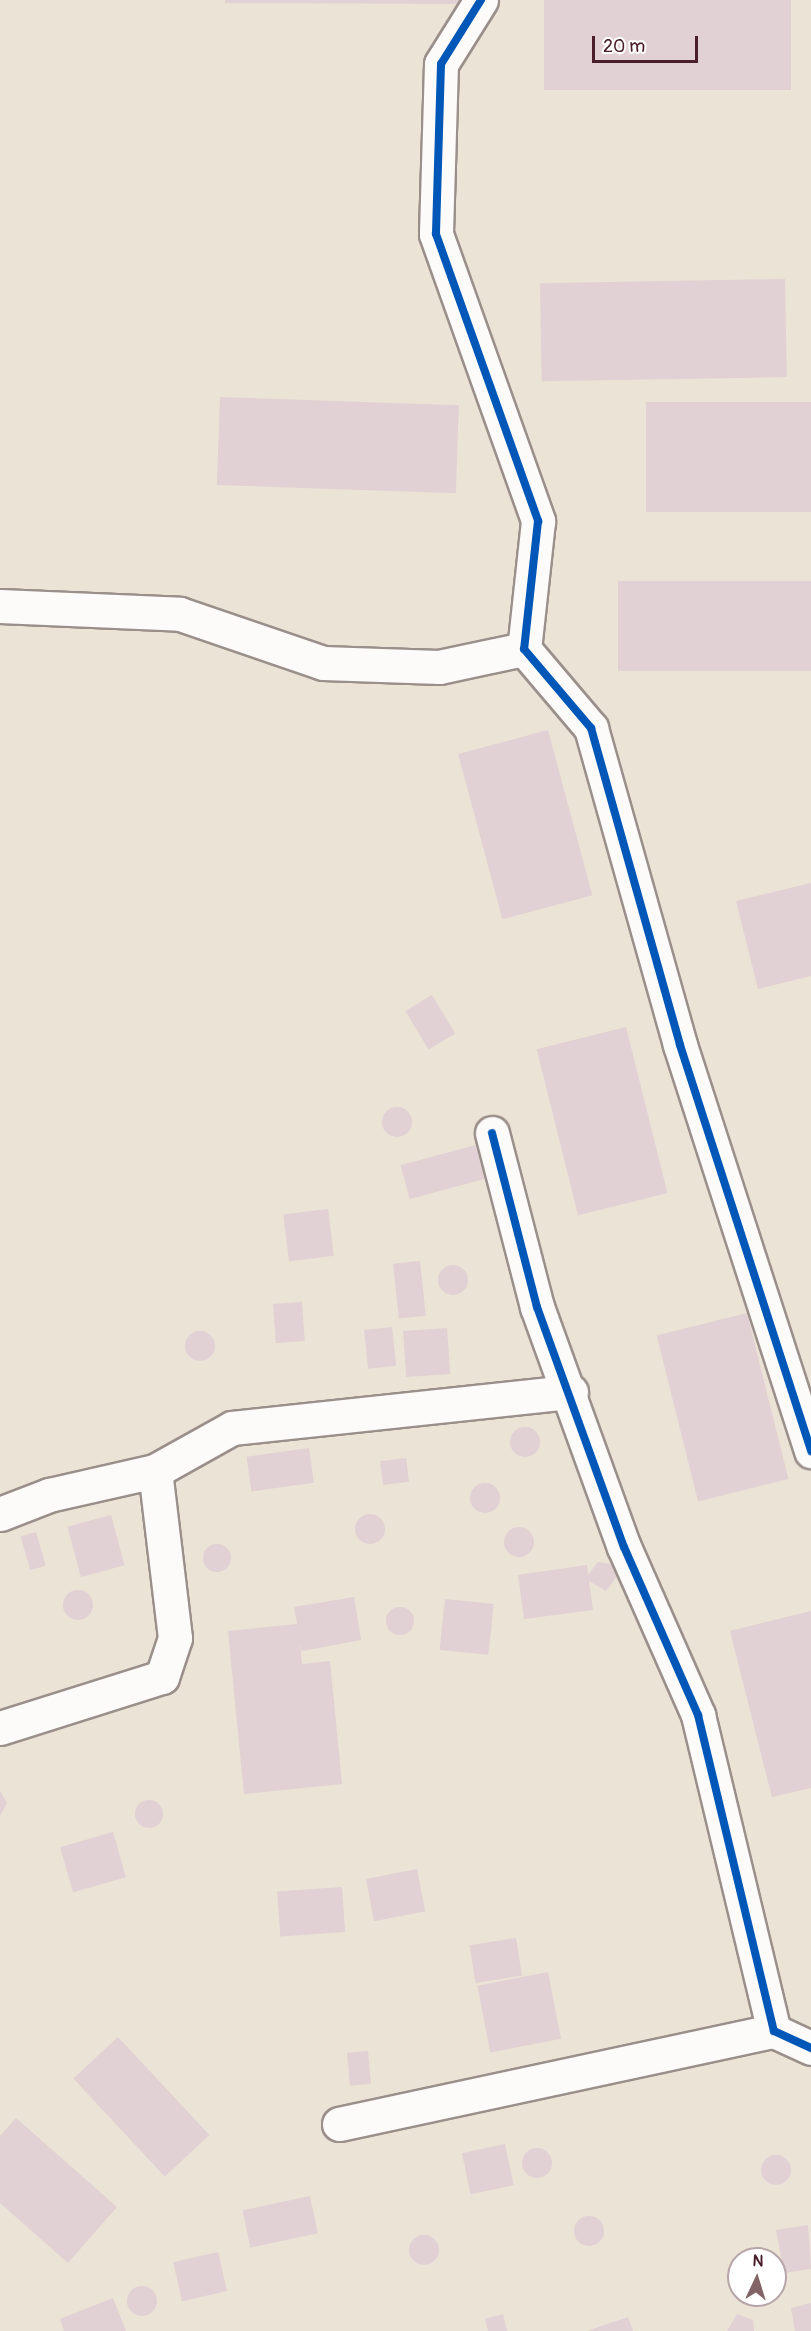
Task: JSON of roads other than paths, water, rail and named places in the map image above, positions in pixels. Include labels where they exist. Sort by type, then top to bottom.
[{"type":"street","points":[[481,0],[441,64],[436,234],[538,521],[525,649],[591,728],[680,1045],[811,1452]]},
{"type":"street","points":[[0,606],[180,614],[323,663],[439,667],[525,649]]},
{"type":"street","points":[[492,1133],[537,1307],[571,1392],[624,1547],[698,1715],[774,2031]]},
{"type":"street","points":[[0,1514],[49,1495],[155,1471],[232,1428],[571,1392]]},
{"type":"street","points":[[0,1728],[162,1677],[176,1638],[155,1471]]},
{"type":"street","points":[[339,2124],[774,2031],[811,2048]]}]
